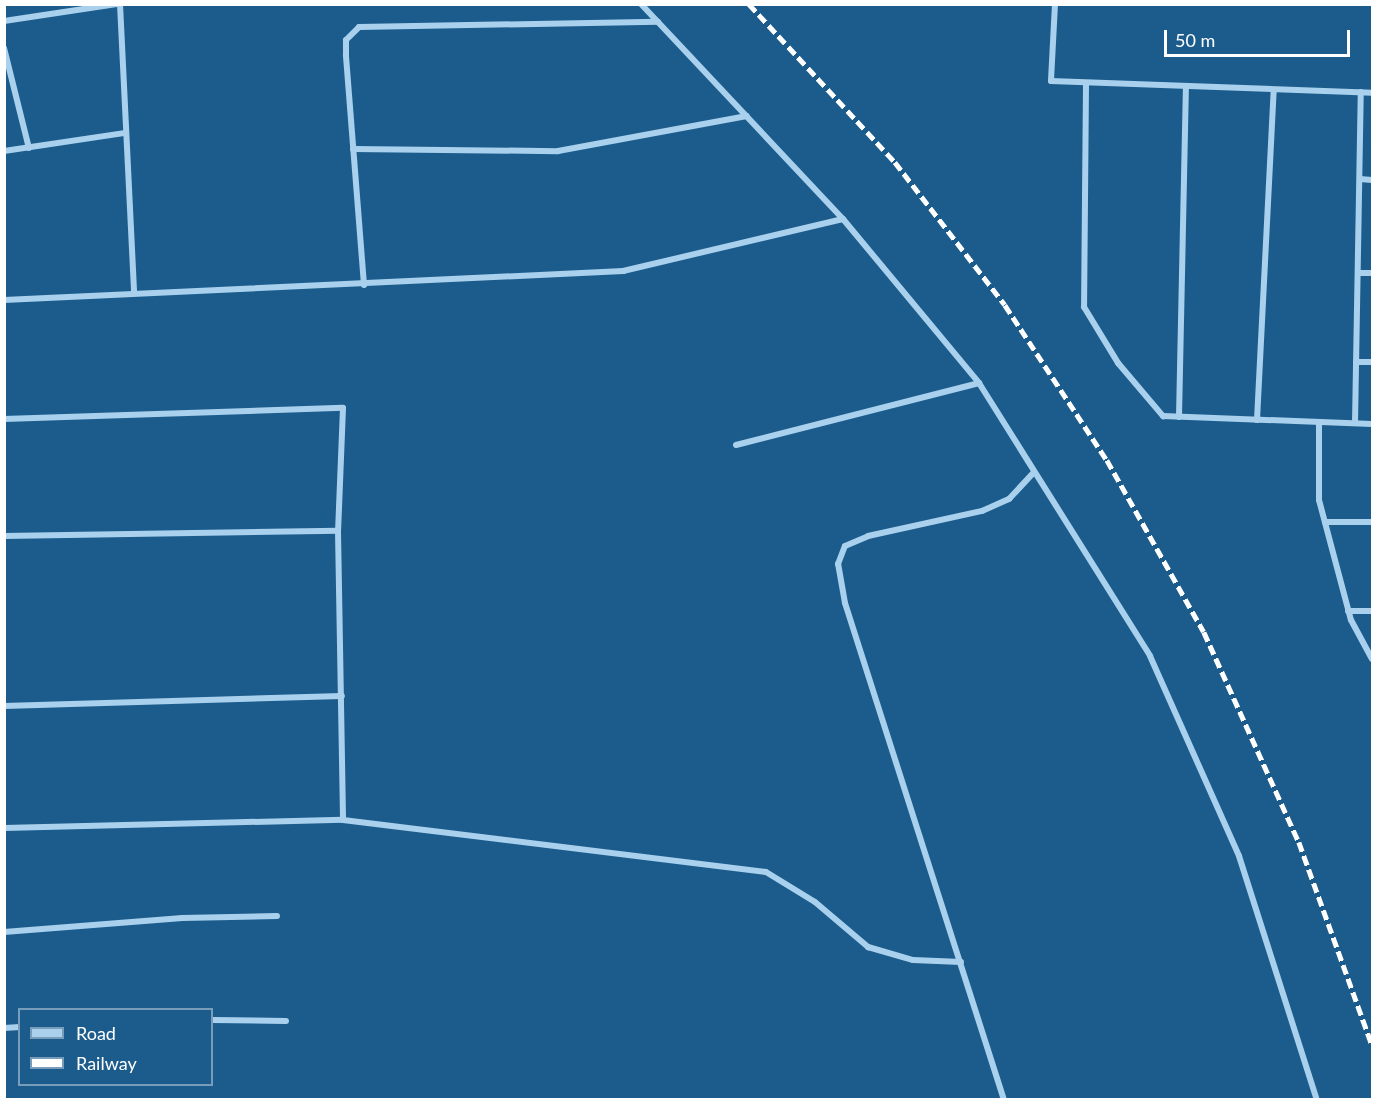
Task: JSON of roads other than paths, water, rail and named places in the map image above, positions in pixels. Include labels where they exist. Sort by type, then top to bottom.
[{"type":"street","points":[[4,21],[119,4],[134,293]]},
{"type":"street","points":[[641,4],[843,219],[979,383],[1154,667],[1239,856],[1317,1100]]},
{"type":"street","points":[[1055,4],[1051,81],[1372,93]]},
{"type":"street","points":[[364,285],[345,55],[346,40],[358,27],[658,22]]},
{"type":"street","points":[[4,48],[29,148]]},
{"type":"street","points":[[1086,84],[1084,307],[1119,363],[1163,416],[1372,424]]},
{"type":"street","points":[[1179,417],[1186,87]]},
{"type":"street","points":[[1257,420],[1274,90]]},
{"type":"street","points":[[1355,423],[1361,92]]},
{"type":"street","points":[[353,149],[558,150],[747,116]]},
{"type":"street","points":[[4,151],[124,133]]},
{"type":"street","points":[[1360,179],[1372,180]]},
{"type":"street","points":[[4,300],[364,285],[623,271],[843,219]]},
{"type":"street","points":[[1358,273],[1372,273]]},
{"type":"street","points":[[1356,362],[1372,362]]},
{"type":"street","points":[[736,445],[979,383]]},
{"type":"street","points":[[4,418],[343,408],[338,531],[343,820]]},
{"type":"street","points":[[1319,423],[1319,500],[1348,611],[1372,659]]},
{"type":"street","points":[[1004,1100],[845,603],[838,564],[845,546],[868,536],[982,511],[1009,499],[1033,473]]},
{"type":"street","points":[[1325,522],[1372,522]]},
{"type":"street","points":[[4,536],[338,531]]},
{"type":"street","points":[[1348,611],[1372,611]]},
{"type":"street","points":[[4,706],[342,696]]},
{"type":"street","points":[[4,828],[343,820],[766,872],[815,902],[868,947],[913,960],[961,962]]},
{"type":"street","points":[[4,932],[182,918],[277,916]]},
{"type":"street","points":[[213,1020],[286,1021]]},
{"type":"railway","points":[[749,4],[895,162],[1005,305],[1107,460],[1204,632],[1299,842],[1372,1045]]}]
